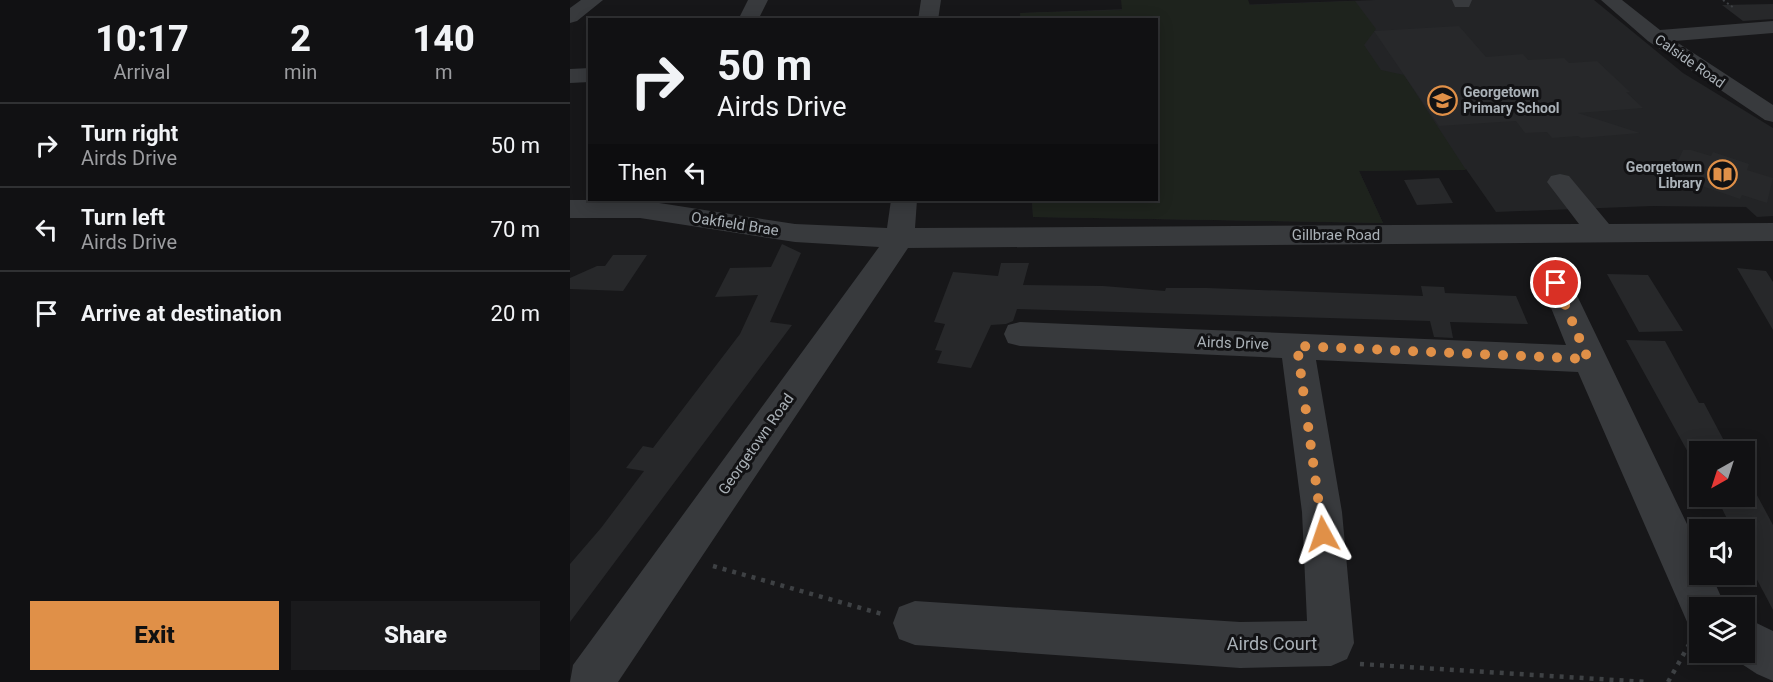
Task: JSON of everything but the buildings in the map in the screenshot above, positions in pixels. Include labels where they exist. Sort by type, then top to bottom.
[{"type":"street","points":[[570,17],[593,0]]},
{"type":"street","points":[[749,18],[758,0]]},
{"type":"street","points":[[928,18],[931,0]]},
{"type":"street","name":"Calside Road","points":[[1611,0],[1655,38],[1713,78],[1773,115]]},
{"type":"street","points":[[1655,38],[1773,27]]},
{"type":"street","points":[[570,76],[588,75]]},
{"type":"street","points":[[1560,182],[1601,233]]},
{"type":"street","name":"Georgetown Road","points":[[590,682],[900,238],[904,201]]},
{"type":"street","name":"Oakfield Brae","points":[[570,209],[640,209],[795,233],[900,238]]},
{"type":"street","name":"Gillbrae Road","points":[[900,238],[1773,232]]},
{"type":"street","points":[[1556,283],[1689,598]]},
{"type":"street","name":"Airds Drive","points":[[1020,334],[1588,359]]},
{"type":"street","name":"Airds Court","points":[[915,623],[1240,645],[1331,643],[1322,512],[1297,346]]},
{"type":"street","points":[[1755,646],[1773,658]]},
{"type":"path","points":[[679,556],[915,623]]},
{"type":"path","points":[[1668,682],[1689,641]]},
{"type":"path","points":[[1331,643],[1356,664],[1647,682]]},
{"type":"shaded area","points":[[1121,0],[1248,0],[1250,5],[1355,1],[1376,29],[1364,45],[1381,70],[1404,75],[1466,170],[1359,171],[1383,223],[1033,217],[1032,201],[1158,201],[1158,18],[1021,18],[1020,13],[1122,10]]},
{"type":"shaded area","name":"Georgetown Primary School","points":[[1375,0],[1594,0],[1683,73],[1773,128],[1773,216],[1757,217],[1746,207],[1652,206],[1496,212],[1466,169],[1359,171],[1383,223],[1033,217],[1032,201],[1158,201],[1158,18],[1021,18],[1020,13]]},
{"type":"place","name":"Georgetown Primary School","points":[[1442,100]]},
{"type":"place","name":"Georgetown Library","points":[[1723,175]]},
{"type":"route","points":[[1323,534],[1322,512],[1297,346],[1588,359],[1556,283]]}]
